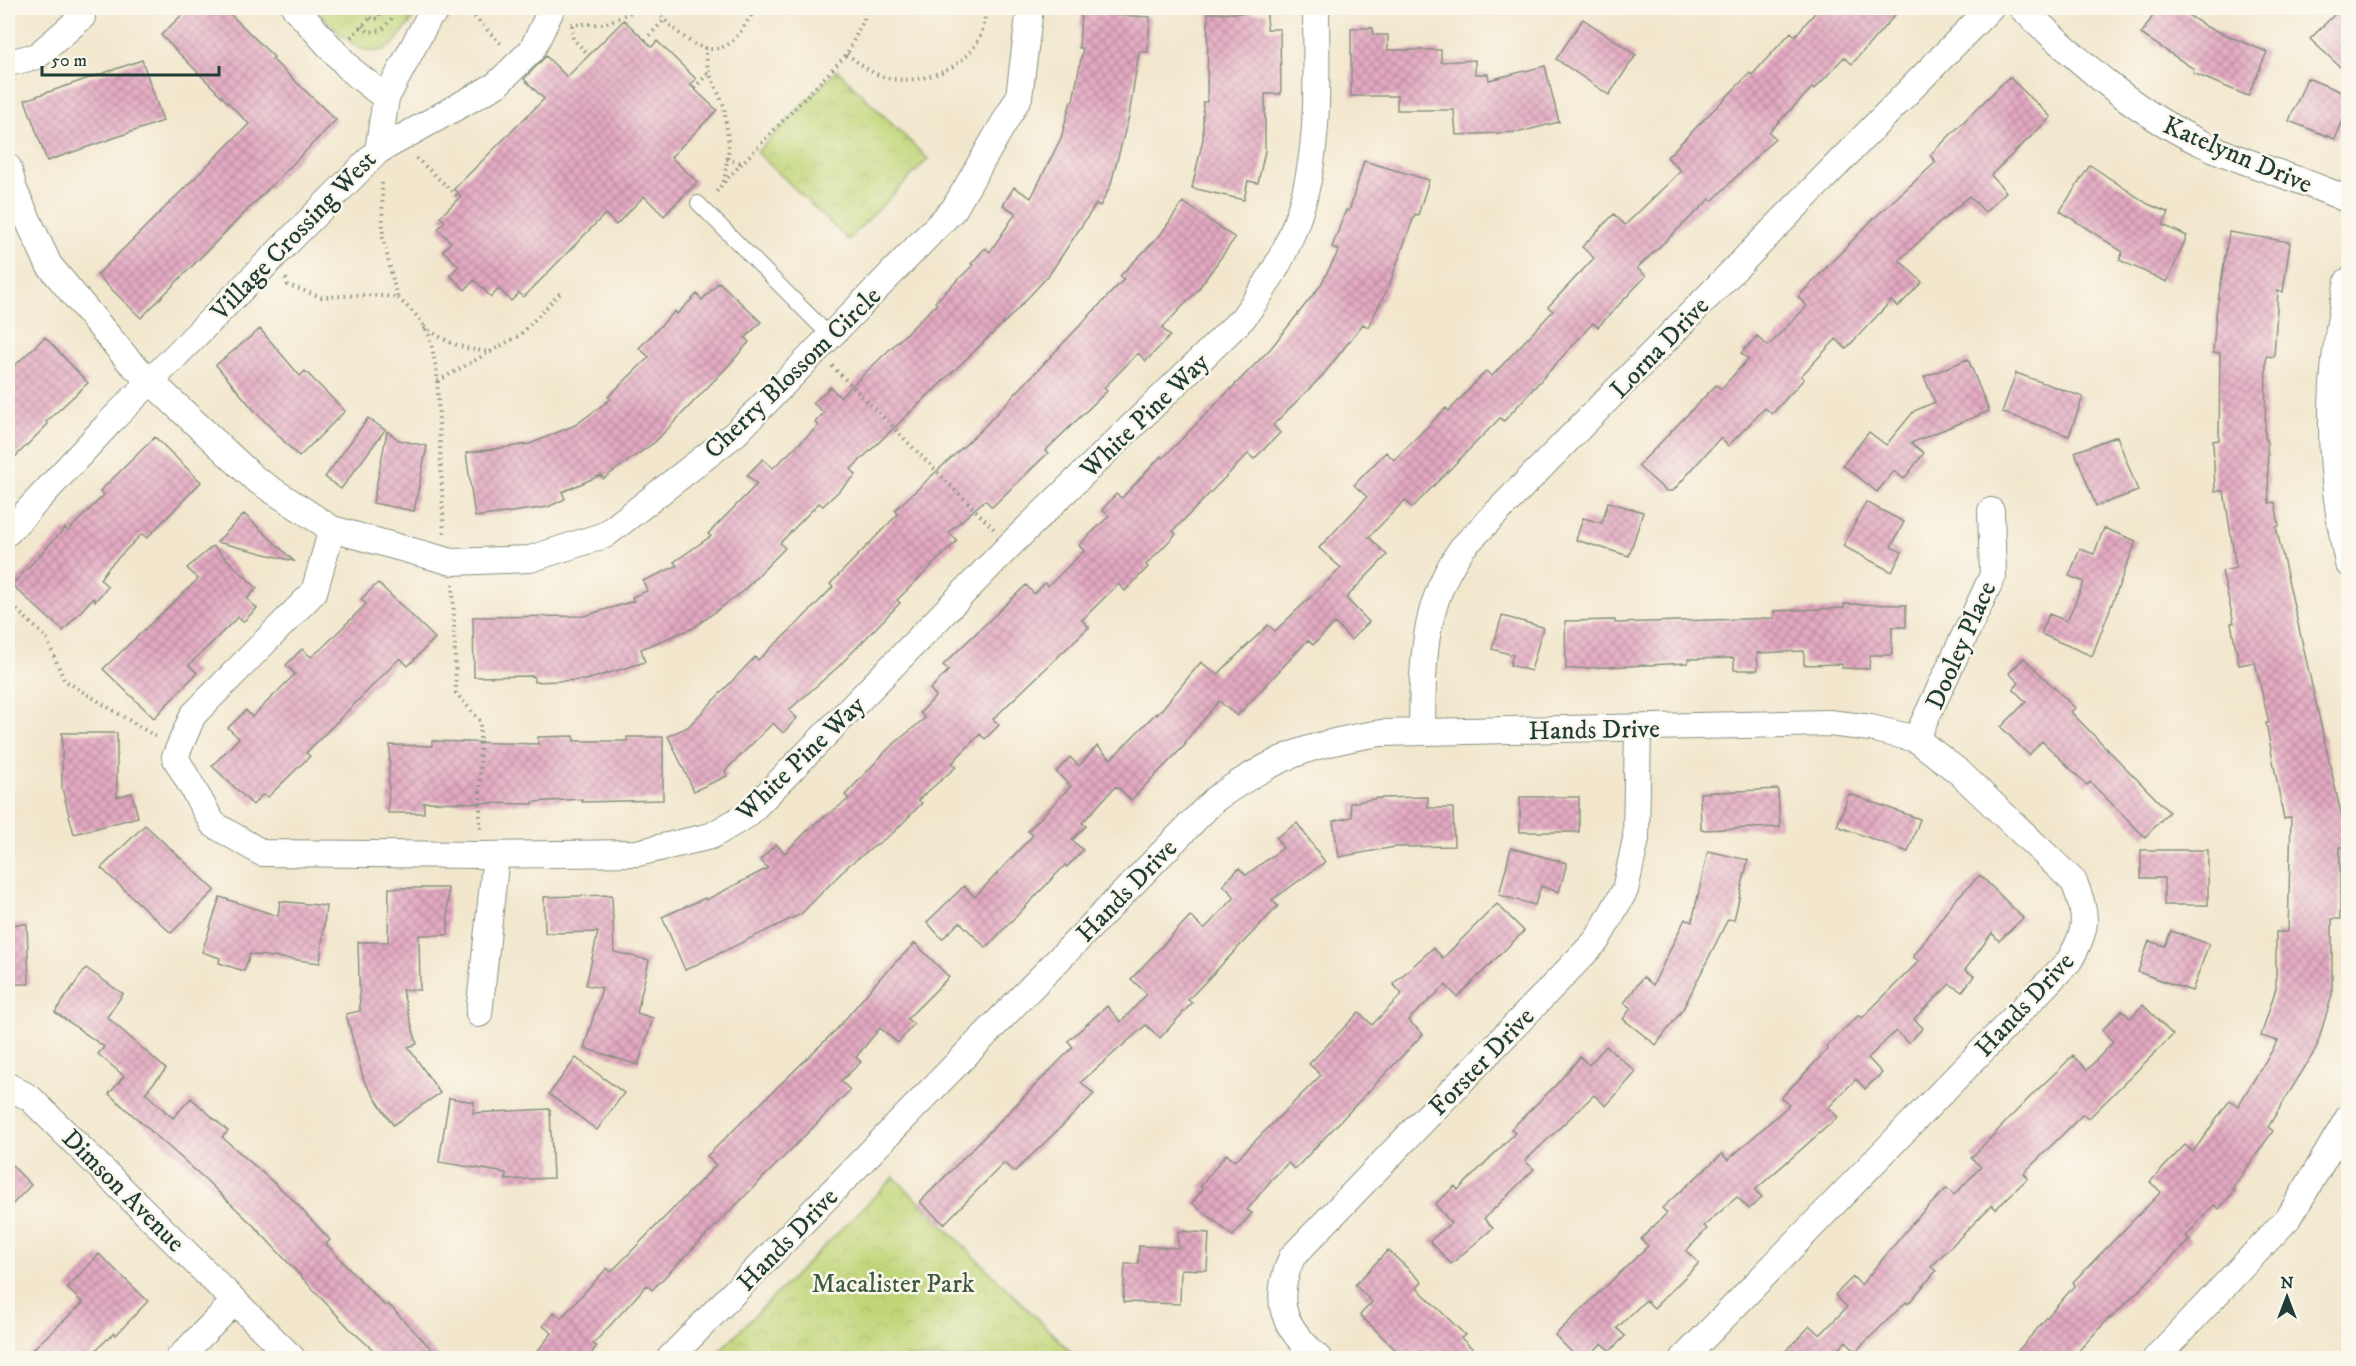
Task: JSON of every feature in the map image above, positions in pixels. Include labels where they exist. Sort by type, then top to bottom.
[{"type":"street","points":[[295,8],[351,70],[386,98]]},
{"type":"street","name":"Village Crossing West","points":[[8,532],[111,420],[378,151],[386,98],[429,17],[439,8]]},
{"type":"street","name":"Cherry Blossom Circle","points":[[8,167],[14,190],[49,265],[129,361],[255,479],[332,529],[452,562],[530,559],[605,535],[736,434],[954,209],[1019,97],[1030,8]]},
{"type":"street","name":"White Pine Way","points":[[175,757],[213,824],[262,853],[488,855],[637,853],[711,836],[747,815],[1010,545],[1243,318],[1266,287],[1301,213],[1313,167],[1317,119],[1316,8]]},
{"type":"street","name":"Katelynn Drive","points":[[2022,8],[2102,80],[2146,113],[2207,146],[2349,200]]},
{"type":"street","name":"Lorna Drive","points":[[1422,731],[1424,647],[1429,616],[1438,588],[1462,548],[1987,9]]},
{"type":"street","points":[[378,151],[496,85],[531,50],[549,16]]},
{"type":"street","points":[[8,63],[37,56],[82,17]]},
{"type":"street","points":[[2349,281],[2338,325],[2331,382],[2330,440],[2349,563]]},
{"type":"street","name":"Dooley Place","points":[[1916,739],[1993,575],[1991,511]]},
{"type":"street","points":[[175,757],[193,715],[314,592],[332,529]]},
{"type":"street","name":"Hands Drive","points":[[670,1359],[1215,799],[1254,771],[1298,750],[1339,739],[1381,733],[1422,731],[1829,723],[1871,728],[1916,739],[1959,772],[2074,882],[2084,906],[2085,927],[2081,941],[2069,961],[1684,1359]]},
{"type":"street","name":"Forster Drive","points":[[1318,1359],[1298,1340],[1283,1312],[1281,1282],[1292,1257],[1597,940],[1625,890],[1636,838],[1638,728]]},
{"type":"street","points":[[479,1014],[488,855]]},
{"type":"street","name":"Dimson Avenue","points":[[8,1086],[30,1098],[292,1359]]},
{"type":"street","points":[[2156,1359],[2290,1216],[2349,1118]]},
{"type":"street","points":[[179,1359],[235,1300]]},
{"type":"lane","points":[[701,206],[824,344]]},
{"type":"path","points":[[378,19],[381,15],[377,8],[368,12],[369,17],[373,20],[378,19],[385,26]]},
{"type":"path","points":[[362,26],[369,32],[376,32],[385,26],[391,19],[392,12],[389,8]]},
{"type":"path","points":[[466,8],[518,63]]},
{"type":"path","points":[[628,14],[630,8]]},
{"type":"path","points":[[549,16],[572,24],[604,24],[641,8]]},
{"type":"path","points":[[653,8],[683,37],[705,47],[722,47],[733,41],[756,8]]},
{"type":"path","points":[[701,206],[847,54],[867,8]]},
{"type":"path","points":[[847,54],[867,70],[890,79],[921,79],[947,71],[974,49],[986,23],[984,8]]},
{"type":"path","points":[[645,40],[665,19]]},
{"type":"path","points":[[572,24],[573,39],[589,55]]},
{"type":"path","points":[[705,47],[709,73],[724,106],[729,147],[724,182]]},
{"type":"path","points":[[694,88],[709,73]]},
{"type":"path","points":[[408,134],[406,149],[459,197]]},
{"type":"path","points":[[727,159],[742,163]]},
{"type":"path","points":[[382,176],[383,238],[397,297],[419,318],[430,337],[438,382],[443,535],[452,562],[456,693],[480,721],[488,855]]},
{"type":"path","points":[[280,251],[288,285],[321,297],[365,294],[397,297]]},
{"type":"path","points":[[438,382],[520,335],[562,291]]},
{"type":"path","points":[[424,327],[451,345],[465,350],[492,352]]},
{"type":"path","points":[[824,344],[1010,545]]},
{"type":"path","points":[[8,602],[46,637],[64,680],[159,739],[175,757]]},
{"type":"green space","points":[[315,8],[421,8],[392,45],[381,51],[370,51],[349,42]]},
{"type":"green space","points":[[837,70],[928,159],[848,240],[757,152]]},
{"type":"green space","name":"Macalister Park","points":[[894,1177],[1077,1358],[712,1358]]},
{"type":"building","points":[[189,8],[224,8],[274,57],[272,59],[336,120],[141,318],[97,275],[249,124],[161,35]]},
{"type":"building","points":[[1819,8],[1901,8],[1852,64],[1844,57],[1814,90],[1812,88],[1769,132],[1775,138],[1712,201],[1710,199],[1637,268],[1646,276],[1598,327],[1593,323],[1504,421],[1500,418],[1412,508],[1405,500],[1369,537],[1387,555],[1346,598],[1369,622],[1351,640],[1335,623],[1313,645],[1308,640],[1237,716],[1219,701],[1185,742],[1186,744],[1131,800],[1116,786],[1082,823],[1086,826],[1072,840],[1083,850],[1067,867],[1065,865],[986,948],[960,922],[942,939],[927,922],[964,886],[975,897],[1033,835],[1028,831],[1071,786],[1056,772],[1070,757],[1079,766],[1097,746],[1111,759],[1156,713],[1157,715],[1201,662],[1217,675],[1268,625],[1275,631],[1341,568],[1319,548],[1367,497],[1354,485],[1386,452],[1394,460],[1446,408],[1449,411],[1486,371],[1492,376],[1553,311],[1548,307],[1594,258],[1582,247],[1614,214],[1625,225],[1681,171],[1667,157],[1750,73],[1752,75],[1791,32],[1795,36]]},
{"type":"building","points":[[2158,8],[2177,8],[2207,27],[2267,52],[2248,96],[2193,73],[2194,69],[2141,34]]},
{"type":"building","points":[[2341,8],[2349,8],[2349,75],[2310,39]]},
{"type":"building","points":[[1081,13],[1150,17],[1148,52],[1139,52],[1129,116],[1110,187],[1100,206],[1096,204],[1049,275],[1011,316],[851,469],[856,475],[823,506],[819,503],[780,543],[785,548],[741,593],[693,628],[641,649],[645,662],[586,680],[534,682],[534,676],[474,677],[473,617],[584,616],[634,601],[632,597],[647,591],[643,581],[677,566],[674,562],[711,536],[708,534],[757,484],[747,475],[763,459],[773,468],[818,426],[815,422],[824,413],[813,403],[830,387],[840,397],[937,304],[935,302],[973,265],[971,264],[985,248],[990,252],[1016,213],[1003,205],[1014,187],[1031,198],[1061,138],[1071,101],[1073,101],[1083,48],[1079,48]]},
{"type":"building","points":[[1208,13],[1267,13],[1267,29],[1280,29],[1281,94],[1265,94],[1265,151],[1258,183],[1248,181],[1244,200],[1192,188],[1203,139],[1203,102],[1207,102]]},
{"type":"building","points":[[1583,19],[1636,55],[1609,95],[1556,59]]},
{"type":"building","points":[[624,20],[652,47],[657,41],[696,79],[690,85],[717,110],[671,157],[697,182],[664,216],[644,196],[616,225],[605,214],[524,297],[519,293],[511,301],[499,289],[491,297],[474,280],[465,290],[450,275],[459,266],[443,251],[451,242],[438,229],[445,221],[440,217],[461,196],[454,189],[544,99],[524,79],[546,56],[567,77]]},
{"type":"building","points":[[1351,28],[1373,28],[1373,35],[1388,35],[1388,50],[1441,50],[1441,62],[1475,60],[1475,74],[1488,74],[1489,80],[1545,66],[1559,122],[1520,132],[1456,135],[1454,110],[1397,110],[1397,96],[1351,96]]},
{"type":"building","points":[[142,60],[163,121],[47,161],[25,100]]},
{"type":"building","points":[[2009,77],[2051,117],[1991,175],[2006,192],[1985,212],[1969,196],[1899,260],[1922,282],[1898,307],[1891,301],[1846,349],[1836,339],[1801,376],[1804,379],[1772,414],[1765,408],[1728,446],[1720,438],[1673,491],[1666,491],[1638,466],[1716,385],[1721,389],[1748,359],[1741,353],[1757,336],[1768,346],[1807,306],[1798,297],[1871,221],[1936,162],[1930,155]]},
{"type":"building","points":[[2307,78],[2349,95],[2349,107],[2335,139],[2289,121]]},
{"type":"building","points":[[1364,161],[1429,180],[1418,215],[1415,214],[1388,288],[1368,327],[1363,324],[1323,375],[1273,425],[1280,433],[1254,459],[1248,454],[1173,531],[1176,534],[1125,591],[1118,584],[1082,620],[1089,627],[993,719],[999,725],[985,739],[980,734],[952,763],[956,767],[918,800],[922,803],[894,832],[849,865],[801,914],[685,970],[662,917],[705,898],[706,900],[768,868],[760,860],[776,844],[785,853],[813,825],[849,799],[845,795],[888,749],[925,718],[920,713],[936,696],[930,689],[949,670],[943,665],[1026,585],[1034,594],[1045,583],[1048,586],[1084,551],[1079,545],[1109,516],[1102,510],[1116,494],[1122,498],[1161,456],[1163,458],[1271,348],[1320,286],[1339,250],[1332,247],[1346,210],[1349,211]]},
{"type":"building","points":[[2090,165],[2148,204],[2169,213],[2163,225],[2187,236],[2167,282],[2119,260],[2123,252],[2060,211]]},
{"type":"building","points":[[1183,202],[1235,238],[1197,291],[1162,328],[1170,336],[1146,361],[1138,353],[1104,388],[1107,391],[992,507],[985,500],[949,532],[957,541],[897,600],[900,603],[838,667],[789,710],[797,718],[783,733],[773,723],[725,771],[727,776],[694,791],[668,736],[688,727],[755,657],[758,660],[833,587],[830,584],[898,514],[895,510],[979,432],[1124,279],[1120,276],[1161,234]]},
{"type":"building","points":[[2229,232],[2290,242],[2283,292],[2278,291],[2274,357],[2266,356],[2265,439],[2267,439],[2269,503],[2275,502],[2279,526],[2276,527],[2345,831],[2345,847],[2340,847],[2340,919],[2332,919],[2332,995],[2316,1049],[2268,1127],[2273,1131],[2232,1189],[2235,1191],[2219,1209],[2214,1205],[2186,1236],[2190,1240],[2109,1318],[2071,1359],[2011,1359],[2075,1285],[2073,1282],[2161,1192],[2150,1182],[2185,1145],[2193,1152],[2230,1100],[2238,1106],[2278,1041],[2261,1036],[2276,988],[2276,932],[2288,932],[2291,817],[2284,819],[2266,723],[2269,723],[2255,662],[2239,665],[2231,623],[2234,623],[2222,571],[2236,568],[2224,491],[2215,491],[2213,441],[2219,440],[2220,353],[2213,353],[2216,314]]},
{"type":"building","points":[[719,282],[761,322],[745,338],[749,342],[730,364],[655,442],[603,479],[601,475],[562,492],[565,499],[548,507],[475,517],[466,453],[530,444],[575,425],[611,399],[608,397],[649,357],[639,348],[675,311],[677,314],[697,294],[702,300]]},
{"type":"building","points":[[260,329],[300,376],[305,371],[345,411],[299,457],[253,409],[216,365]]},
{"type":"building","points":[[45,337],[88,383],[46,422],[48,424],[8,464],[8,372]]},
{"type":"building","points":[[1968,359],[1989,411],[1911,443],[1924,453],[1904,479],[1894,471],[1877,492],[1843,465],[1869,432],[1886,445],[1914,411],[1935,402],[1924,377]]},
{"type":"building","points":[[2016,373],[2083,397],[2069,436],[2002,412]]},
{"type":"building","points":[[368,418],[385,430],[341,489],[325,477]]},
{"type":"building","points":[[387,431],[399,440],[427,446],[414,511],[373,503]]},
{"type":"building","points":[[2117,436],[2138,491],[2096,506],[2075,452]]},
{"type":"building","points":[[155,437],[201,482],[147,538],[142,534],[108,568],[100,579],[108,587],[95,601],[93,598],[63,631],[12,585],[65,528],[68,531],[104,495],[100,491]]},
{"type":"building","points":[[1608,502],[1643,512],[1629,556],[1576,540],[1583,518],[1602,523]]},
{"type":"building","points":[[1866,502],[1904,522],[1891,547],[1902,552],[1892,572],[1843,546]]},
{"type":"building","points":[[244,514],[294,561],[217,542]]},
{"type":"building","points":[[2104,528],[2136,541],[2092,656],[2041,634],[2049,614],[2067,621],[2084,582],[2069,576],[2080,549],[2094,554]]},
{"type":"building","points":[[213,546],[257,588],[247,599],[257,608],[243,622],[238,617],[189,665],[197,673],[154,718],[103,669],[198,579],[187,568]]},
{"type":"building","points":[[378,583],[435,638],[408,666],[400,658],[306,753],[310,756],[268,797],[262,795],[253,805],[212,766],[239,738],[228,728],[246,710],[252,717],[295,674],[286,665],[302,649],[311,657],[322,648],[366,604],[361,599]]},
{"type":"building","points":[[1844,604],[1906,605],[1906,627],[1892,627],[1892,655],[1870,655],[1869,669],[1842,668],[1842,664],[1804,665],[1804,651],[1757,653],[1758,670],[1734,670],[1734,658],[1688,659],[1688,663],[1566,669],[1565,621],[1615,620],[1615,623],[1774,618],[1774,611],[1844,608]]},
{"type":"building","points":[[1502,616],[1543,627],[1531,671],[1510,665],[1513,655],[1492,649]]},
{"type":"building","points":[[2024,658],[2075,708],[2071,712],[2169,812],[2145,837],[2090,782],[2087,785],[2042,741],[2029,755],[2001,727],[2026,702],[2013,689],[2019,683],[2009,673]]},
{"type":"building","points":[[62,733],[117,733],[117,797],[132,793],[138,817],[74,834],[62,788]]},
{"type":"building","points":[[574,736],[574,741],[627,741],[627,737],[663,737],[663,800],[582,802],[582,799],[533,802],[533,804],[424,802],[424,813],[388,813],[390,745],[432,746],[432,741],[538,744],[538,737]]},
{"type":"building","points":[[1778,789],[1780,827],[1701,830],[1700,793]]},
{"type":"building","points":[[1849,794],[1920,819],[1908,852],[1837,826]]},
{"type":"building","points":[[1428,797],[1428,808],[1453,808],[1454,846],[1395,847],[1339,857],[1333,821],[1352,817],[1350,803],[1379,798]]},
{"type":"building","points":[[1520,797],[1579,797],[1579,832],[1520,832]]},
{"type":"building","points":[[1297,823],[1325,862],[1272,900],[1278,906],[1188,1000],[1192,1003],[1160,1038],[1146,1025],[1081,1082],[1094,1094],[1061,1127],[1014,1172],[1004,1163],[944,1224],[920,1202],[1073,1047],[1068,1041],[1107,1006],[1121,1022],[1147,994],[1131,979],[1190,916],[1204,929],[1235,897],[1223,885],[1239,868],[1246,875],[1283,848],[1276,838]]},
{"type":"building","points":[[145,825],[215,890],[171,933],[101,868]]},
{"type":"building","points":[[1511,848],[1567,863],[1559,892],[1541,886],[1535,905],[1499,895]]},
{"type":"building","points":[[2141,850],[2208,850],[2208,905],[2164,905],[2164,878],[2141,878]]},
{"type":"building","points":[[1708,851],[1748,860],[1734,920],[1728,919],[1683,1009],[1656,1045],[1623,1019],[1631,1008],[1624,1003],[1643,977],[1653,985],[1685,919],[1692,922]]},
{"type":"building","points":[[1980,875],[2023,918],[1999,941],[1992,933],[1965,970],[1974,976],[1962,992],[1950,984],[1914,1019],[1923,1028],[1908,1043],[1896,1031],[1868,1058],[1882,1073],[1865,1089],[1856,1079],[1828,1108],[1838,1117],[1755,1190],[1762,1197],[1749,1209],[1737,1197],[1704,1226],[1707,1229],[1686,1251],[1699,1263],[1654,1308],[1646,1300],[1617,1328],[1625,1336],[1610,1351],[1602,1343],[1586,1359],[1578,1359],[1555,1335],[1648,1246],[1641,1239],[1667,1213],[1662,1208],[1722,1154],[1728,1160],[1789,1105],[1781,1098],[1828,1049],[1826,1046],[1859,1015],[1862,1018],[1919,961],[1913,957],[1954,901]]},
{"type":"building","points":[[389,888],[448,888],[448,935],[419,935],[420,990],[402,990],[417,1044],[408,1047],[440,1093],[393,1125],[364,1081],[346,1014],[360,1011],[358,942],[388,942]]},
{"type":"building","points":[[612,895],[614,952],[649,960],[637,1013],[653,1018],[638,1065],[584,1048],[602,988],[586,985],[598,932],[545,933],[544,897]]},
{"type":"building","points":[[220,897],[278,916],[280,901],[326,906],[320,963],[250,954],[244,971],[219,963],[220,958],[202,952]]},
{"type":"building","points":[[1497,904],[1524,931],[1457,997],[1446,985],[1408,1020],[1423,1034],[1295,1169],[1288,1163],[1272,1179],[1247,1210],[1252,1213],[1233,1236],[1192,1203],[1203,1189],[1200,1187],[1226,1154],[1235,1161],[1321,1075],[1309,1064],[1359,1012],[1372,1025],[1402,994],[1393,984],[1433,948],[1443,958]]},
{"type":"building","points":[[8,924],[27,924],[29,984],[8,984]]},
{"type":"building","points":[[2171,931],[2209,944],[2192,991],[2138,972],[2149,941],[2165,946]]},
{"type":"building","points":[[915,943],[949,977],[907,1019],[914,1024],[898,1043],[880,1028],[856,1057],[861,1062],[841,1081],[850,1090],[652,1290],[647,1285],[593,1344],[597,1346],[587,1359],[531,1359],[552,1333],[543,1326],[554,1312],[561,1318],[607,1268],[611,1272],[716,1165],[707,1156],[836,1030],[880,978]]},
{"type":"building","points":[[86,968],[123,994],[107,1017],[166,1069],[145,1093],[173,1118],[191,1098],[228,1131],[222,1137],[291,1198],[330,1240],[326,1244],[385,1306],[388,1304],[441,1359],[383,1359],[349,1328],[254,1226],[109,1094],[124,1076],[98,1054],[104,1047],[55,1012]]},
{"type":"building","points":[[2143,1005],[2173,1035],[2088,1119],[2083,1114],[2024,1173],[2028,1178],[1996,1209],[1992,1205],[1931,1267],[1936,1271],[1908,1304],[1906,1302],[1856,1351],[1846,1341],[1829,1359],[1778,1359],[1810,1326],[1820,1335],[1847,1307],[1835,1295],[1853,1277],[1861,1285],[1915,1220],[1947,1188],[1954,1195],[1981,1167],[1971,1158],[2033,1094],[2073,1056],[2087,1070],[2113,1042],[2102,1030],[2122,1010],[2130,1018]]},
{"type":"building","points":[[1606,1046],[1636,1072],[1606,1106],[1594,1095],[1525,1161],[1534,1169],[1484,1219],[1493,1228],[1451,1264],[1430,1241],[1451,1223],[1435,1204],[1455,1186],[1458,1190],[1515,1133],[1511,1129],[1556,1085],[1580,1057],[1589,1065]]},
{"type":"building","points":[[576,1058],[624,1093],[597,1130],[549,1094]]},
{"type":"building","points":[[449,1098],[474,1102],[473,1113],[550,1109],[553,1178],[506,1180],[506,1173],[439,1162]]},
{"type":"building","points":[[8,1161],[31,1185],[8,1209]]},
{"type":"building","points":[[1178,1231],[1209,1233],[1207,1270],[1181,1269],[1180,1304],[1123,1302],[1125,1264],[1138,1264],[1139,1246],[1178,1248]]},
{"type":"building","points":[[1388,1250],[1422,1282],[1417,1288],[1465,1335],[1461,1338],[1484,1359],[1405,1359],[1360,1315],[1372,1302],[1355,1285]]},
{"type":"building","points":[[99,1254],[148,1301],[116,1335],[114,1333],[86,1359],[22,1359],[83,1303],[67,1288]]}]
